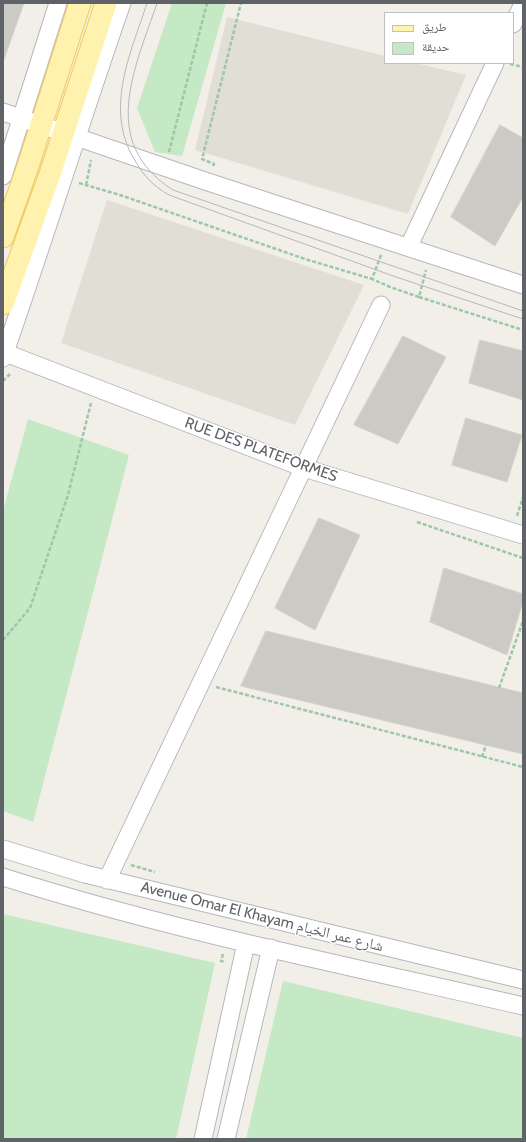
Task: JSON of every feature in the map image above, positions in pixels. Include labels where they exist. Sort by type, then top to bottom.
[{"type":"main road","points":[[3,237],[28,166],[40,124],[80,3]]},
{"type":"main road","points":[[3,304],[50,174],[70,135],[106,3]]},
{"type":"street","points":[[3,176],[20,118],[58,3]]},
{"type":"street","points":[[4,354],[64,179],[70,135],[122,3]]},
{"type":"street","points":[[514,22],[523,4]]},
{"type":"street","points":[[409,246],[495,64]]},
{"type":"street","points":[[3,112],[95,144],[165,166],[208,182],[409,246],[523,285]]},
{"type":"street","points":[[107,880],[381,305]]},
{"type":"street","name":"RUE DES PLATEFORMES","points":[[4,354],[95,387],[304,468],[523,535]]},
{"type":"street","name":"Avenue Omar El Khayam شارع عمر الخيام","points":[[3,849],[107,880],[523,980]]},
{"type":"street","name":"Avenue Omar El Khayam شارع عمر الخيام","points":[[3,877],[79,901],[246,943],[523,1006]]},
{"type":"street","points":[[203,1139],[246,943]]},
{"type":"street","points":[[226,1139],[271,948]]},
{"type":"path","points":[[165,166],[207,3]]},
{"type":"path","points":[[208,182],[214,164],[202,159],[241,3]]},
{"type":"path","points":[[511,64],[523,68]]},
{"type":"path","points":[[86,185],[95,144]]},
{"type":"path","points":[[64,179],[120,195],[306,259],[372,279],[419,297],[523,330]]},
{"type":"path","points":[[372,279],[387,239]]},
{"type":"path","points":[[419,297],[432,254]]},
{"type":"path","points":[[3,640],[30,608],[68,495],[95,387]]},
{"type":"path","points":[[499,688],[523,621]]},
{"type":"path","points":[[202,683],[523,767]]},
{"type":"path","points":[[482,757],[486,745]]},
{"type":"shaded area","points":[[227,17],[384,56],[384,64],[419,64],[466,75],[408,214],[195,150]]},
{"type":"shaded area","points":[[107,200],[364,285],[295,425],[61,343]]},
{"type":"green space","points":[[172,3],[226,3],[182,156],[155,152],[137,108]]},
{"type":"green space","points":[[28,419],[129,455],[33,822],[3,811],[3,511]]},
{"type":"green space","points":[[3,914],[215,963],[176,1139],[3,1139]]},
{"type":"green space","points":[[283,981],[523,1038],[523,1139],[246,1139]]},
{"type":"building","points":[[3,3],[24,3],[3,62]]},
{"type":"building","points":[[500,125],[523,138],[523,197],[495,246],[451,217]]},
{"type":"building","points":[[403,336],[446,357],[398,444],[354,425]]},
{"type":"building","points":[[480,340],[523,351],[523,400],[469,383]]},
{"type":"building","points":[[466,418],[522,435],[507,482],[452,465]]},
{"type":"building","points":[[319,518],[360,535],[315,630],[275,608]]},
{"type":"building","points":[[444,568],[523,594],[523,601],[507,655],[430,622]]},
{"type":"building","points":[[266,631],[523,693],[523,754],[241,686]]},
{"type":"tram line","points":[[147,3],[134,41],[123,81],[121,120],[125,140],[134,159],[153,184],[169,195],[396,277],[523,319]]},
{"type":"tram line","points":[[157,3],[140,53],[133,79],[129,103],[129,127],[136,150],[150,171],[173,190],[523,311]]}]
